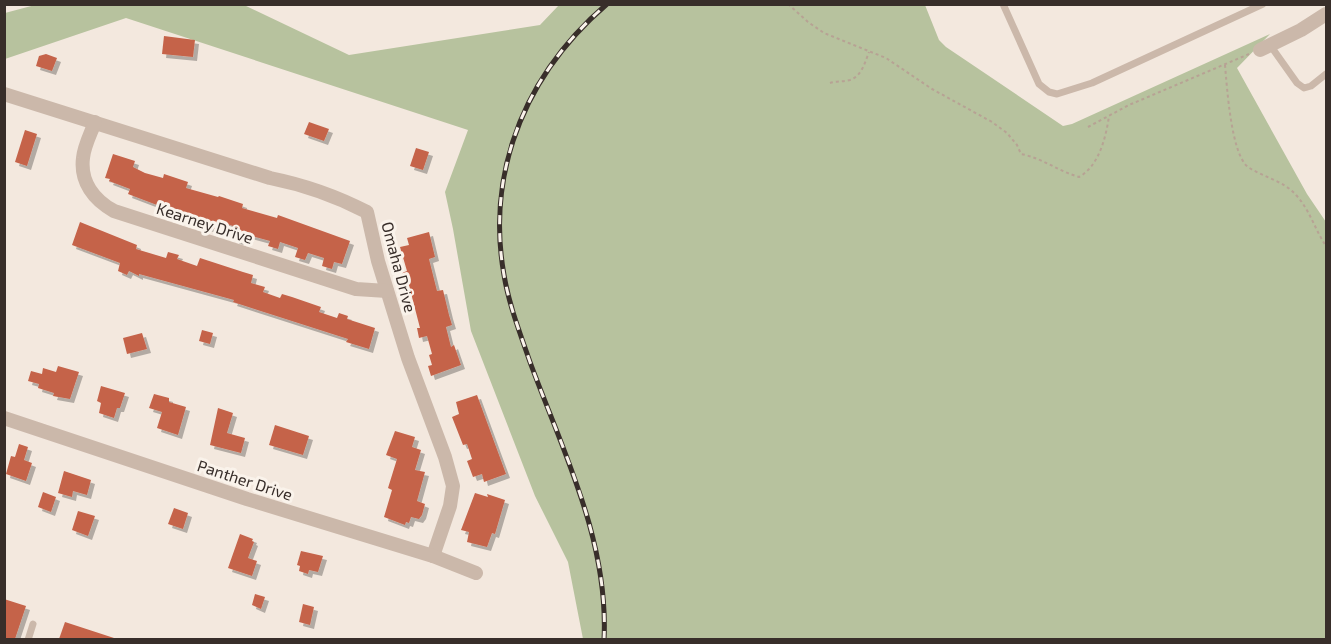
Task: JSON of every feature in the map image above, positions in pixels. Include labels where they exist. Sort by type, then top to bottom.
[{"type":"street","points":[[1265,47],[1301,30],[1326,14]]},
{"type":"street","name":"Omaha Drive","points":[[4,93],[270,178],[302,184],[344,200],[367,212],[378,261],[408,358],[445,457],[453,486],[450,506],[433,556]]},
{"type":"street","name":"Kearney Drive","points":[[95,122],[83,158],[84,175],[89,192],[105,206],[114,211],[356,289],[387,291]]},
{"type":"street","name":"Panther Drive","points":[[4,418],[247,499],[433,556],[476,573]]},
{"type":"lane","points":[[1004,4],[1039,84],[1049,92],[1057,94],[1092,83],[1263,4]]},
{"type":"lane","points":[[1265,47],[1304,88],[1311,86],[1326,74]]},
{"type":"lane","points":[[28,639],[33,624]]},
{"type":"path","points":[[788,4],[824,33],[886,58],[932,89],[992,122],[1007,133],[1021,154],[1038,158],[1064,173],[1079,177],[1087,172],[1097,156],[1106,133],[1109,116]]},
{"type":"path","points":[[1088,127],[1165,89],[1265,47]]},
{"type":"path","points":[[830,83],[837,80],[849,80],[859,75],[870,52]]},
{"type":"path","points":[[1225,65],[1227,93],[1238,155],[1246,165],[1296,194],[1326,246]]},
{"type":"green space","points":[[35,5],[244,5],[349,55],[540,25],[559,5],[925,5],[939,40],[946,47],[1063,126],[1072,124],[1270,34],[1237,68],[1307,194],[1326,222],[1326,639],[583,639],[568,562],[535,496],[471,331],[445,192],[468,130],[126,18],[5,59],[5,13]]},
{"type":"building","points":[[164,36],[195,40],[193,57],[162,54]]},
{"type":"building","points":[[46,54],[57,58],[52,71],[36,66],[39,56]]},
{"type":"building","points":[[309,122],[329,129],[324,141],[304,134]]},
{"type":"building","points":[[25,130],[37,134],[27,166],[15,162]]},
{"type":"building","points":[[416,148],[429,152],[423,170],[410,166]]},
{"type":"building","points":[[113,154],[135,161],[133,167],[145,173],[163,178],[164,174],[188,182],[186,188],[243,204],[242,208],[277,218],[278,215],[350,241],[342,264],[334,262],[332,269],[322,266],[324,258],[308,253],[305,260],[295,257],[298,248],[280,242],[278,249],[268,246],[270,241],[248,235],[246,242],[235,240],[239,228],[221,222],[219,230],[195,224],[197,217],[179,211],[178,213],[128,194],[130,189],[105,178]]},
{"type":"building","points":[[80,222],[137,245],[136,249],[166,258],[168,252],[179,255],[177,259],[197,266],[200,258],[253,275],[251,283],[265,287],[263,292],[280,298],[282,294],[321,307],[319,312],[337,318],[339,313],[348,316],[347,319],[375,328],[369,349],[346,342],[348,339],[233,302],[234,300],[139,274],[139,276],[129,271],[127,275],[118,271],[120,263],[72,245]]},
{"type":"building","points":[[429,232],[435,257],[429,259],[437,291],[443,290],[452,325],[446,327],[451,347],[454,345],[461,365],[431,376],[428,366],[432,365],[429,355],[432,354],[427,336],[419,338],[417,328],[420,328],[408,282],[404,283],[402,273],[407,271],[400,247],[409,245],[407,238]]},
{"type":"building","points":[[202,330],[213,333],[210,344],[199,341]]},
{"type":"building","points":[[142,333],[147,349],[127,354],[123,338]]},
{"type":"building","points":[[58,366],[79,372],[70,399],[53,396],[54,393],[38,388],[39,384],[28,381],[31,371],[42,374],[43,368],[56,372]]},
{"type":"building","points":[[101,386],[125,393],[114,418],[99,413],[101,403],[97,401]]},
{"type":"building","points":[[154,394],[169,398],[169,402],[186,407],[178,435],[157,428],[162,412],[149,408]]},
{"type":"building","points":[[477,395],[506,474],[484,482],[482,474],[473,477],[467,461],[472,459],[467,444],[463,445],[452,417],[459,414],[456,402]]},
{"type":"building","points":[[218,408],[233,413],[227,433],[245,438],[241,453],[210,445]]},
{"type":"building","points":[[275,425],[309,436],[303,455],[269,445]]},
{"type":"building","points":[[395,431],[415,437],[412,447],[421,450],[415,470],[425,472],[417,501],[425,504],[422,515],[419,519],[411,517],[409,523],[406,522],[405,525],[384,517],[392,490],[388,488],[397,459],[386,455]]},
{"type":"building","points":[[19,444],[28,447],[24,460],[32,463],[26,481],[6,474],[11,456],[15,457]]},
{"type":"building","points":[[64,471],[91,480],[87,495],[73,491],[72,497],[58,493]]},
{"type":"building","points":[[43,492],[56,497],[51,512],[38,507]]},
{"type":"building","points":[[475,493],[505,500],[495,534],[492,533],[487,547],[467,542],[469,532],[461,530]]},
{"type":"building","points":[[174,508],[188,513],[183,529],[168,524]]},
{"type":"building","points":[[78,511],[95,516],[88,536],[72,530]]},
{"type":"building","points":[[240,534],[253,539],[254,542],[248,558],[257,561],[252,576],[228,568]]},
{"type":"building","points":[[301,551],[323,556],[318,572],[309,570],[308,574],[299,571],[300,566],[297,565]]},
{"type":"building","points":[[255,594],[265,597],[261,609],[252,605]]},
{"type":"building","points":[[4,599],[26,606],[15,639],[4,639]]},
{"type":"building","points":[[303,604],[314,607],[310,625],[299,622]]},
{"type":"building","points":[[65,622],[114,638],[114,639],[59,639]]},
{"type":"railway","points":[[604,640],[604,603],[591,532],[569,463],[530,362],[506,286],[500,241],[500,207],[508,157],[513,141],[539,83],[563,49],[607,4]]}]
